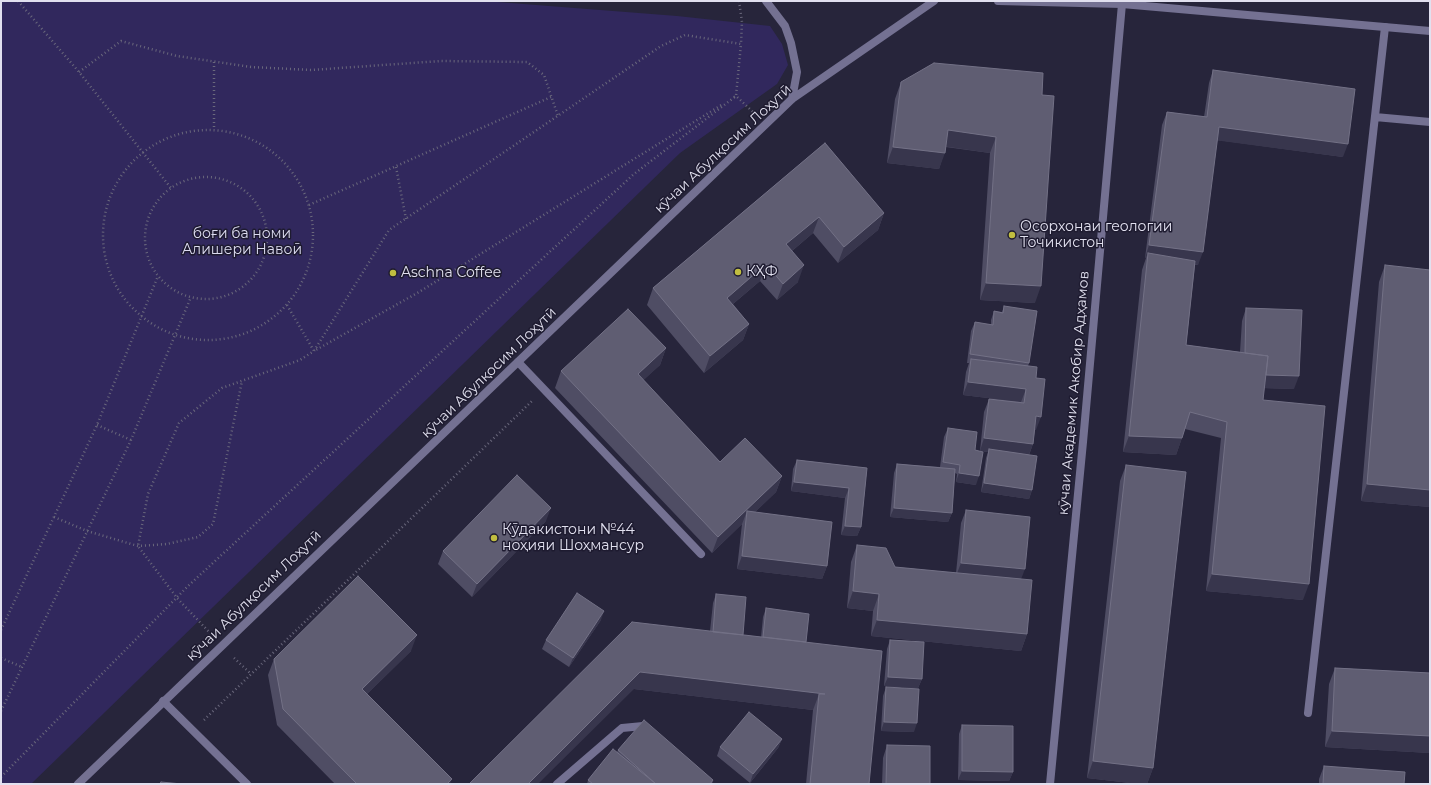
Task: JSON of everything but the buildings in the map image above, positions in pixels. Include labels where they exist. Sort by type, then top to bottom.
[{"type":"street","points":[[766,1],[785,26],[791,43],[796,72],[792,99]]},
{"type":"street","name":"кӯчаи Абулқосим Лоҳутӣ","points":[[78,784],[792,99],[934,1]]},
{"type":"street","points":[[998,1],[1121,3],[1430,31]]},
{"type":"street","name":"кӯчаи Академик Акобир Адҳамов","points":[[1050,784],[1083,442],[1121,3]]},
{"type":"street","points":[[1308,713],[1385,27]]},
{"type":"street","points":[[1375,117],[1430,122]]},
{"type":"street","points":[[518,362],[701,554]]},
{"type":"street","points":[[163,702],[247,784]]},
{"type":"street","points":[[557,784],[622,728],[643,726],[653,734]]},
{"type":"path","points":[[18,1],[80,72],[171,188]]},
{"type":"path","points":[[1,777],[177,598],[634,174],[736,96],[742,22],[739,1]]},
{"type":"path","points":[[314,351],[389,230],[661,46],[684,35],[741,44]]},
{"type":"path","points":[[80,72],[121,41],[177,56],[252,67],[311,70],[440,61],[527,62],[544,75],[558,116]]},
{"type":"path","points":[[214,62],[214,130]]},
{"type":"path","points":[[736,96],[766,123]]},
{"type":"path","points":[[251,674],[222,646],[177,598],[138,546],[148,494],[179,423],[222,388],[300,360],[419,292],[736,96]]},
{"type":"path","points":[[308,205],[551,97]]},
{"type":"path","points":[[214,130],[236,134],[255,142],[273,153],[289,168],[300,186],[308,205],[313,226],[313,248],[308,268],[300,288],[287,305],[272,319],[255,330],[236,337],[203,340],[175,335],[158,328],[141,316],[126,302],[115,285],[106,260],[103,246],[103,226],[107,206],[114,187],[125,170],[143,153],[156,144],[174,136],[194,131],[214,130]]},
{"type":"path","points":[[396,167],[406,219]]},
{"type":"path","points":[[211,178],[227,182],[242,189],[253,200],[262,214],[266,230],[266,246],[262,262],[254,276],[243,287],[229,295],[214,299],[191,297],[183,295],[169,287],[158,276],[150,263],[146,248],[145,232],[148,218],[155,204],[171,188],[195,179],[211,178]]},
{"type":"path","points":[[1,630],[97,425],[158,276]]},
{"type":"path","points":[[1,711],[131,440],[191,297]]},
{"type":"path","points":[[287,305],[314,351]]},
{"type":"path","points":[[54,517],[87,531],[138,546],[167,544],[198,537],[213,524],[242,381]]},
{"type":"path","points":[[192,731],[544,389]]},
{"type":"path","points":[[97,425],[131,440]]},
{"type":"path","points":[[1,658],[22,667]]},
{"type":"green space","name":"боғи ба номи Алишери Навоӣ","points":[[1,1],[485,1],[677,16],[770,26],[782,44],[788,65],[777,84],[680,153],[31,784],[1,784]]},
{"type":"place","name":"Осорхонаи геологии Точикистон","points":[[1012,235]]},
{"type":"place","name":"КҲФ","points":[[738,272]]},
{"type":"place","name":"Aschna Coffee","points":[[393,273]]},
{"type":"place","name":"Кӯдакистони №44 ноҳияи Шоҳмансур","points":[[494,538]]}]
